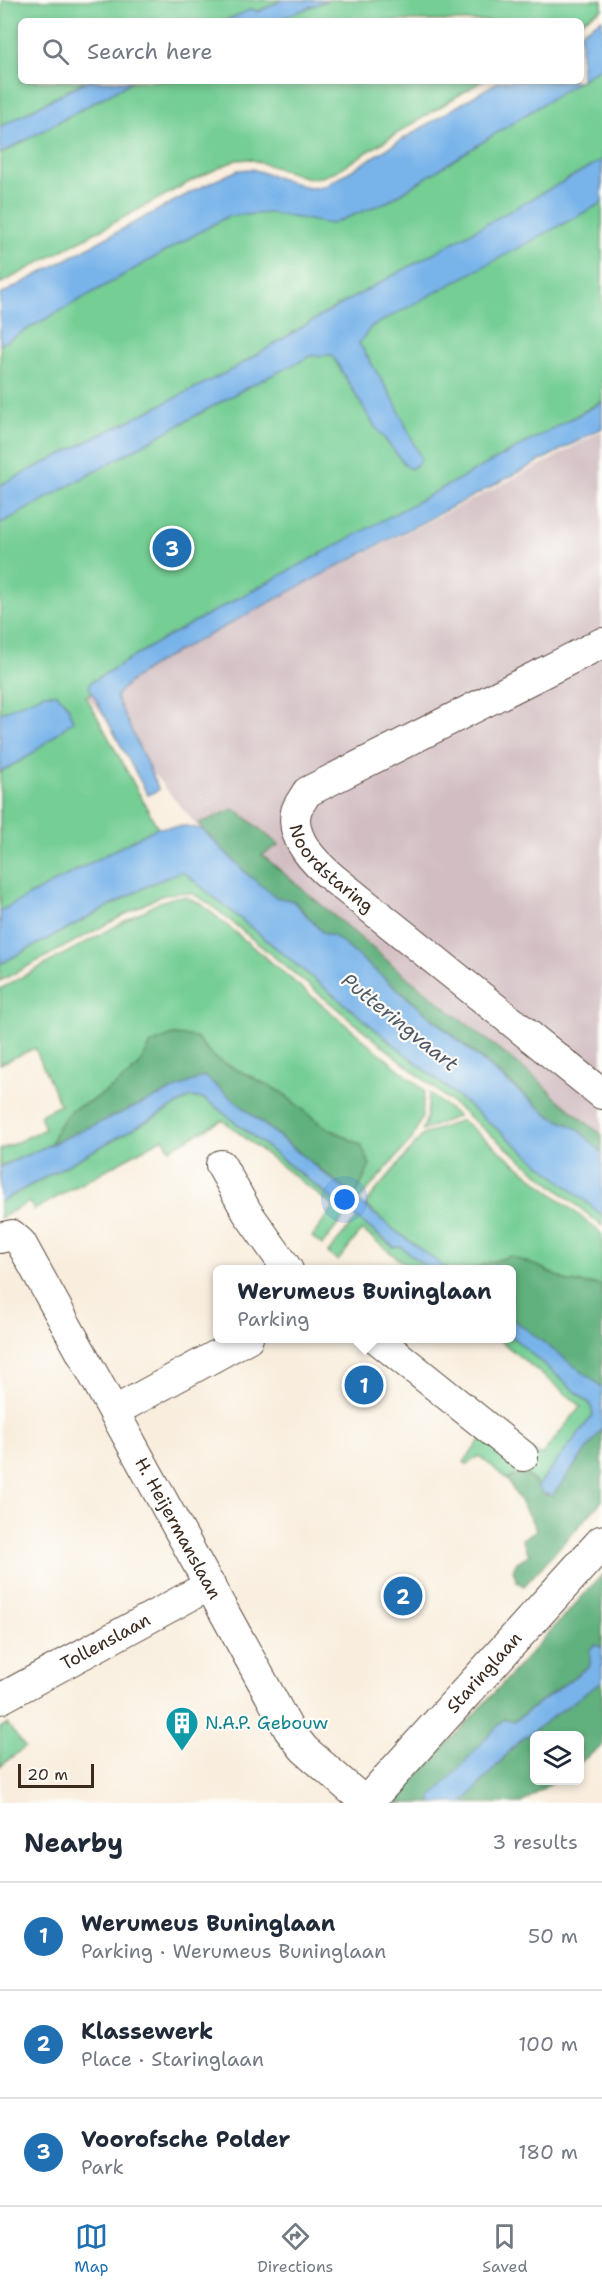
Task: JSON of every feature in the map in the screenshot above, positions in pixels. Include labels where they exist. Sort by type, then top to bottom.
[{"type":"street","name":"Noordstaring","points":[[602,643],[307,792],[296,812],[296,828],[303,845],[317,865],[602,1094]]},
{"type":"street","points":[[221,1165],[247,1212],[285,1265]]},
{"type":"street","name":"H. Heijermanslaan","points":[[6,1237],[21,1243],[289,1730],[304,1749],[366,1803]]},
{"type":"street","points":[[115,1412],[239,1343]]},
{"type":"street","points":[[382,1343],[523,1456]]},
{"type":"street","name":"Staringlaan","points":[[366,1803],[602,1542]]},
{"type":"street","name":"Tollenslaan","points":[[1,1695],[210,1585]]},
{"type":"shaded area","points":[[602,431],[602,1162],[228,862],[86,695],[548,461]]},
{"type":"green space","points":[[2,0],[282,0],[257,12],[252,9],[231,18],[18,18],[18,84],[80,84],[0,127]]},
{"type":"green space","points":[[328,0],[602,0],[602,9],[584,19],[282,18]]},
{"type":"green space","points":[[602,46],[602,401],[86,696],[172,854],[0,946],[0,327],[226,202],[346,199],[538,84],[584,84],[584,56]]},
{"type":"green space","points":[[128,84],[477,84],[338,170],[322,177],[307,178],[250,159],[236,160],[195,179],[0,284],[0,154]]},
{"type":"green space","points":[[233,809],[279,845],[262,855],[408,978],[538,1080],[556,1098],[602,1135],[602,1153],[578,1129],[550,1116],[334,936],[323,933],[294,901],[276,898],[248,875],[198,824]]},
{"type":"green space","points":[[182,871],[602,1215],[602,1226],[217,910],[190,893],[183,892],[158,897],[0,981],[0,964],[151,884]]},
{"type":"green space","points":[[175,897],[186,897],[201,904],[424,1090],[422,1117],[412,1139],[359,1200],[355,1197],[370,1165],[361,1145],[322,1125],[281,1092],[214,1058],[196,1037],[173,1035],[151,1044],[138,1067],[93,1100],[71,1110],[57,1128],[51,1144],[0,1167],[0,1150],[45,1129],[40,1115],[60,1105],[35,1048],[0,1064],[0,989],[160,902]]},
{"type":"green space","points":[[173,1035],[196,1037],[214,1058],[281,1092],[322,1125],[361,1145],[370,1165],[355,1197],[204,1076],[51,1144],[57,1128],[71,1110],[93,1100],[117,1084],[138,1067],[151,1044]]},
{"type":"green space","points":[[429,1093],[458,1116],[422,1131],[427,1117]]},
{"type":"green space","points":[[191,1097],[204,1099],[212,1104],[348,1212],[322,1245],[312,1237],[334,1207],[222,1120],[170,1149],[163,1138],[34,1210],[29,1202],[0,1218],[0,1202]]},
{"type":"green space","points":[[462,1120],[602,1234],[602,1285],[568,1282],[542,1268],[484,1264],[442,1265],[393,1229],[366,1206],[369,1199],[423,1135]]},
{"type":"green space","points":[[357,1218],[393,1247],[401,1247],[424,1265],[406,1265],[362,1230],[338,1261],[328,1253]]},
{"type":"green space","points":[[510,1256],[542,1268],[568,1282],[602,1285],[602,1387],[516,1322],[516,1265],[482,1265]]},
{"type":"green space","points":[[516,1340],[590,1404],[593,1415],[537,1487],[535,1481],[517,1475],[507,1479],[479,1456],[467,1464],[464,1462],[481,1439],[534,1451],[541,1456],[581,1406],[503,1343],[516,1343]]},
{"type":"green space","points":[[602,1429],[602,1501],[524,1586],[517,1582],[513,1570],[517,1562],[529,1555],[522,1539],[537,1530],[507,1479],[517,1475],[529,1476],[544,1494],[552,1496]]},
{"type":"green space","points":[[602,1575],[602,1647],[595,1645],[590,1665],[514,1721],[504,1719],[431,1800],[432,1803],[398,1803],[395,1801]]},
{"type":"green space","points":[[602,1681],[602,1746],[584,1759],[584,1731],[533,1731]]},
{"type":"green space","points":[[7,1724],[25,1747],[0,1766],[0,1728]]},
{"type":"green space","points":[[530,1733],[530,1785],[548,1785],[522,1803],[463,1803],[518,1742]]},
{"type":"water","points":[[282,0],[328,0],[282,18],[231,18],[252,9],[258,12]]},
{"type":"water","points":[[602,19],[602,67],[584,78],[584,30]]},
{"type":"water","points":[[80,84],[128,84],[0,154],[0,127]]},
{"type":"water","points":[[494,84],[574,84],[389,201],[331,224],[270,213],[228,216],[0,345],[0,295],[197,189],[238,170],[252,169],[309,188],[324,187]]},
{"type":"water","points":[[602,160],[602,203],[371,327],[359,343],[395,402],[421,459],[417,465],[410,469],[405,465],[373,424],[332,355],[311,356],[244,389],[0,524],[0,485],[233,369],[327,312]]},
{"type":"water","points":[[602,402],[602,428],[180,650],[135,677],[116,697],[159,790],[148,795],[89,687],[91,682],[168,636]]},
{"type":"water","points":[[44,694],[57,694],[68,706],[73,721],[29,756],[0,772],[0,713]]},
{"type":"water","name":"Putteringvaart","points":[[187,826],[203,830],[248,875],[276,897],[293,901],[323,933],[334,936],[550,1116],[578,1129],[602,1153],[602,1215],[182,871],[151,884],[0,964],[0,911],[156,828]]},
{"type":"water","points":[[204,1076],[393,1229],[442,1265],[424,1265],[401,1247],[394,1247],[204,1099],[191,1097],[0,1202],[0,1167]]},
{"type":"water","points":[[516,1322],[602,1387],[602,1429],[552,1496],[547,1493],[545,1495],[537,1487],[593,1415],[590,1404],[516,1340]]},
{"type":"water","points":[[595,1645],[602,1647],[602,1681],[530,1731],[463,1803],[432,1803],[432,1797],[504,1719],[515,1721],[590,1665],[590,1649]]},
{"type":"place","name":"Voorofsche Polder","points":[[172,548]]},
{"type":"place","name":"Werumeus Buninglaan","points":[[364,1385]]},
{"type":"place","name":"Klassewerk","points":[[403,1596]]},
{"type":"place","name":"N.A.P. Gebouw","points":[[182,1752]]}]
